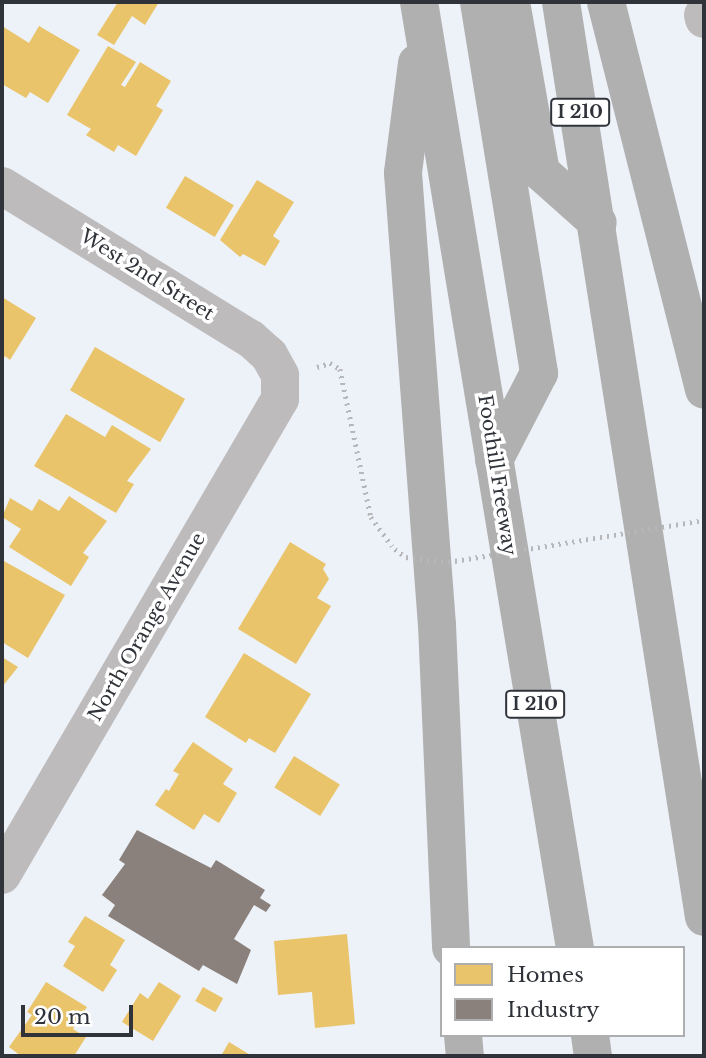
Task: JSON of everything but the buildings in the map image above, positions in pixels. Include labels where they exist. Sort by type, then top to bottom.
[{"type":"highway","points":[[479,2],[539,373],[494,460]]},
{"type":"highway","points":[[511,2],[541,172],[598,223]]},
{"type":"highway","name":"I 210","points":[[561,2],[598,223],[704,917]]},
{"type":"highway","points":[[606,2],[704,390]]},
{"type":"highway","points":[[420,12],[403,173],[437,625],[451,946]]},
{"type":"highway","name":"Foothill Freeway","points":[[420,12],[575,946]]},
{"type":"highway","points":[[463,1037],[465,1056]]},
{"type":"highway","points":[[590,1037],[593,1056]]},
{"type":"street","name":"West 2nd Street","points":[[4,194],[251,339],[269,355],[280,375]]},
{"type":"street","name":"North Orange Avenue","points":[[2,875],[280,399],[280,375]]},
{"type":"path","points":[[280,375],[330,363],[340,369],[371,517],[395,548],[407,557],[448,562],[704,520]]}]
